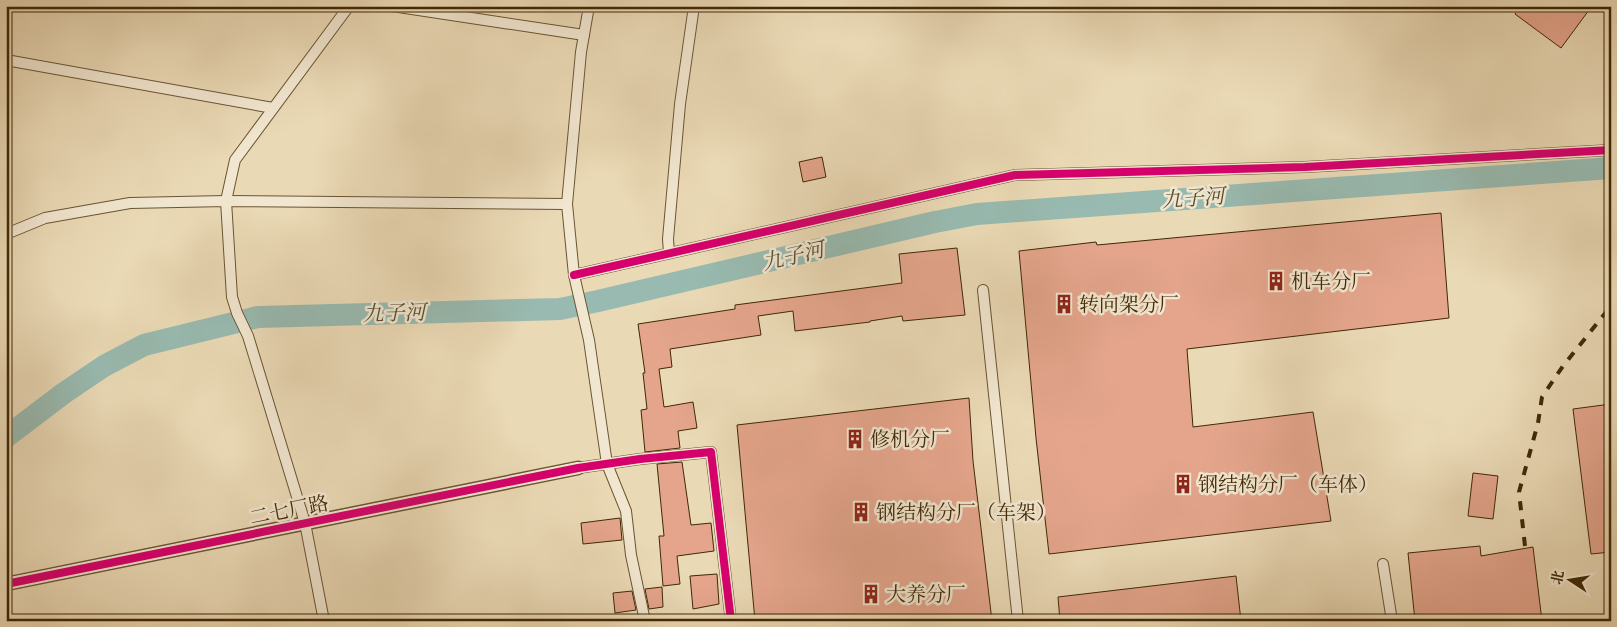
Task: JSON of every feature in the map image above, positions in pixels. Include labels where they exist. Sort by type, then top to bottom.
[{"type":"street","points":[[324,621],[305,523],[248,336],[232,297],[226,201],[235,160],[349,6]]},
{"type":"street","points":[[392,6],[584,35]]},
{"type":"street","points":[[589,6],[581,52],[567,204],[576,290],[584,317],[607,464],[626,511],[631,555],[645,621]]},
{"type":"street","points":[[669,254],[668,239],[680,104],[694,6]]},
{"type":"street","points":[[6,60],[273,108]]},
{"type":"street","points":[[574,275],[1015,175],[1305,167],[1611,150]]},
{"type":"street","points":[[6,234],[45,218],[130,203],[226,201],[567,204]]},
{"type":"street","points":[[983,290],[1018,621]]},
{"type":"street","points":[[578,468],[711,452],[731,621]]},
{"type":"street","name":"二七厂路","points":[[6,584],[578,468]]},
{"type":"street","points":[[1383,564],[1392,621]]},
{"type":"building","points":[[1520,6],[1592,6],[1561,48],[1515,14]]},
{"type":"building","points":[[822,157],[826,177],[803,182],[799,162]]},
{"type":"building","points":[[1441,213],[1449,318],[1187,349],[1193,427],[1313,412],[1331,521],[1049,554],[1036,438],[1019,251],[1096,242],[1097,245]]},
{"type":"building","points":[[957,248],[965,315],[903,321],[902,316],[795,331],[793,311],[758,316],[761,335],[670,349],[672,367],[659,369],[664,407],[693,402],[697,428],[678,431],[680,448],[645,452],[641,410],[647,409],[643,373],[645,373],[638,324],[735,309],[735,305],[902,283],[899,254]]},
{"type":"building","points":[[969,398],[973,461],[992,621],[755,621],[737,425]]},
{"type":"building","points":[[1611,404],[1611,552],[1591,554],[1573,409]]},
{"type":"building","points":[[682,462],[691,525],[711,523],[714,551],[677,556],[680,584],[663,586],[659,536],[664,536],[657,464]]},
{"type":"building","points":[[1473,473],[1498,476],[1493,519],[1468,516]]},
{"type":"building","points":[[620,518],[622,540],[583,544],[581,523]]},
{"type":"building","points":[[1480,546],[1481,556],[1533,547],[1542,621],[1415,621],[1408,553]]},
{"type":"building","points":[[717,574],[719,604],[693,609],[690,576]]},
{"type":"building","points":[[1236,576],[1241,621],[1060,621],[1058,597]]},
{"type":"building","points":[[662,587],[663,607],[649,609],[645,589]]},
{"type":"building","points":[[632,591],[636,610],[615,613],[613,593]]},
{"type":"waterway","name":"九子河","points":[[6,437],[64,393],[104,366],[144,345],[258,317],[560,309],[935,222],[977,214],[1611,168]]},
{"type":"railway","points":[[1525,546],[1519,492],[1538,423],[1542,397],[1563,366],[1611,306]]},
{"type":"cycle path","points":[[574,275],[1015,175],[1305,167],[1611,150]]},
{"type":"cycle path","points":[[6,584],[578,468],[640,459],[711,452],[731,621]]},
{"type":"place","name":"机车分厂","points":[[1276,281]]},
{"type":"place","name":"转向架分厂","points":[[1064,304]]},
{"type":"place","name":"修机分厂","points":[[855,439]]},
{"type":"place","name":"钢结构分厂（车体）","points":[[1183,484]]},
{"type":"place","name":"钢结构分厂（车架）","points":[[861,512]]},
{"type":"place","name":"大养分厂","points":[[871,594]]}]
